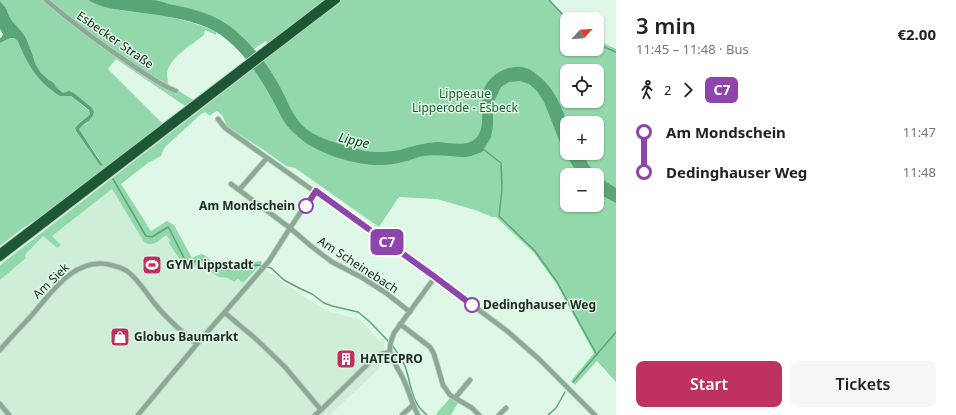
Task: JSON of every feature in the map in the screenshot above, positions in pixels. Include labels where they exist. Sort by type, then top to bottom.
[{"type":"highway","points":[[0,258],[330,0]]},
{"type":"highway","points":[[279,41],[337,0]]},
{"type":"highway","points":[[0,252],[230,79]]},
{"type":"street","name":"Esbecker Straße","points":[[46,0],[118,56],[166,87],[176,91]]},
{"type":"street","points":[[218,119],[226,128],[316,191],[507,331],[595,415]]},
{"type":"street","points":[[239,190],[267,158]]},
{"type":"street","name":"Am Scheinebach","points":[[231,184],[290,228],[332,262],[361,277],[386,293],[410,312]]},
{"type":"street","points":[[138,415],[196,344],[266,265],[316,191]]},
{"type":"street","name":"Am Siek","points":[[0,350],[67,276],[91,264],[105,263],[118,266],[137,279],[154,303],[196,344]]},
{"type":"street","points":[[418,415],[406,384],[390,352],[391,340],[400,324],[435,277]]},
{"type":"street","points":[[225,313],[256,339],[285,367],[321,410]]},
{"type":"street","points":[[400,324],[430,347],[434,354],[443,385],[450,395],[472,408],[479,415]]},
{"type":"street","points":[[315,415],[372,360],[381,354],[390,352]]},
{"type":"street","points":[[456,398],[470,380]]},
{"type":"street","points":[[0,404],[9,415]]},
{"type":"street","points":[[402,415],[413,405]]},
{"type":"street","points":[[499,415],[506,408]]},
{"type":"shaded area","points":[[88,0],[156,0],[198,11],[219,19],[249,43],[263,60],[283,92],[295,117],[302,125],[325,139],[350,147],[365,151],[387,152],[432,142],[457,144],[468,143],[476,138],[481,128],[482,101],[487,82],[499,72],[512,67],[526,68],[534,72],[552,90],[565,116],[560,116],[560,142],[544,102],[537,91],[529,84],[520,81],[509,82],[501,87],[493,104],[493,126],[491,137],[482,152],[465,157],[428,155],[395,164],[384,165],[371,165],[348,161],[313,147],[303,141],[292,131],[283,120],[266,88],[252,67],[235,47],[216,32],[207,27],[185,20],[117,10],[98,5]]},
{"type":"shaded area","points":[[0,1],[6,8],[13,22],[26,38],[36,65],[41,73],[54,83],[63,93],[69,91],[74,93],[92,108],[94,112],[92,118],[79,129],[103,166],[100,165],[75,128],[90,114],[89,110],[71,96],[60,96],[45,84],[29,65],[17,40],[11,38],[0,43],[0,38],[3,34],[0,29]]},
{"type":"shaded area","points":[[569,160],[586,160],[591,168],[574,168]]},
{"type":"shaded area","points":[[604,180],[616,188],[616,203],[604,197]]},
{"type":"shaded area","points":[[112,189],[144,242],[152,245],[166,234],[175,254],[185,266],[200,261],[214,274],[219,277],[228,278],[234,282],[237,279],[243,283],[256,270],[269,272],[307,299],[328,311],[357,319],[363,323],[380,341],[384,337],[384,364],[330,415],[0,415],[0,280],[26,258],[25,255],[43,235],[57,248],[52,236]]},
{"type":"green space","points":[[0,0],[88,0],[113,9],[165,16],[187,21],[216,32],[216,35],[205,30],[204,35],[176,57],[169,68],[167,74],[168,84],[193,100],[185,106],[116,59],[108,69],[162,123],[162,125],[46,214],[23,228],[0,246],[0,43],[11,38],[17,40],[29,65],[45,84],[60,96],[71,96],[89,111],[90,114],[75,128],[98,161],[100,160],[79,129],[87,123],[94,112],[74,93],[63,93],[54,83],[41,73],[36,65],[26,38],[13,22]]},
{"type":"green space","points":[[151,0],[326,0],[268,45],[266,41],[254,49],[240,34],[225,23],[206,14],[187,8]]},
{"type":"green space","name":"Lippeaue Lipperode - Esbeck","points":[[342,0],[549,0],[562,12],[560,12],[560,56],[604,56],[604,43],[616,49],[616,382],[597,361],[575,385],[571,381],[594,353],[556,283],[534,253],[496,217],[437,199],[399,197],[379,227],[295,168],[286,166],[229,128],[222,115],[217,111],[210,116],[205,112],[201,114],[164,148],[161,156],[148,163],[121,184],[151,231],[167,221],[174,225],[192,258],[203,254],[217,264],[223,266],[239,266],[261,261],[262,263],[243,283],[238,279],[234,282],[228,278],[219,277],[200,262],[193,268],[188,268],[180,260],[169,243],[170,240],[166,235],[153,244],[147,244],[144,242],[112,189],[52,236],[61,245],[57,248],[43,236],[25,255],[26,258],[0,280],[0,265]]},
{"type":"green space","points":[[450,398],[458,403],[451,415],[436,414]]},
{"type":"waterway","points":[[549,0],[560,12]]},
{"type":"waterway","points":[[604,47],[616,52]]},
{"type":"waterway","points":[[483,149],[501,163],[502,189],[499,216],[535,251],[557,282],[597,355]]},
{"type":"waterway","points":[[113,179],[146,236],[152,237],[168,227],[188,263],[199,259],[214,267],[225,270],[258,265],[271,268],[284,280],[312,294],[324,303],[358,312],[389,342]]},
{"type":"waterway","points":[[573,382],[616,332]]},
{"type":"waterway","points":[[392,345],[400,356],[407,371],[417,404],[427,415]]},
{"type":"waterway","points":[[548,415],[556,408],[565,392]]},
{"type":"bus line","name":"C7","points":[[306,206],[316,191],[472,305]]},
{"type":"place","name":"Am Mondschein","points":[[306,206]]},
{"type":"place","name":"GYM Lippstadt","points":[[152,265]]},
{"type":"place","name":"Dedinghauser Weg","points":[[472,305]]},
{"type":"place","name":"Globus Baumarkt","points":[[120,337]]},
{"type":"place","name":"HATECPRO","points":[[346,359]]},
{"type":"water label","name":"Lippe","points":[[354,140]]}]
